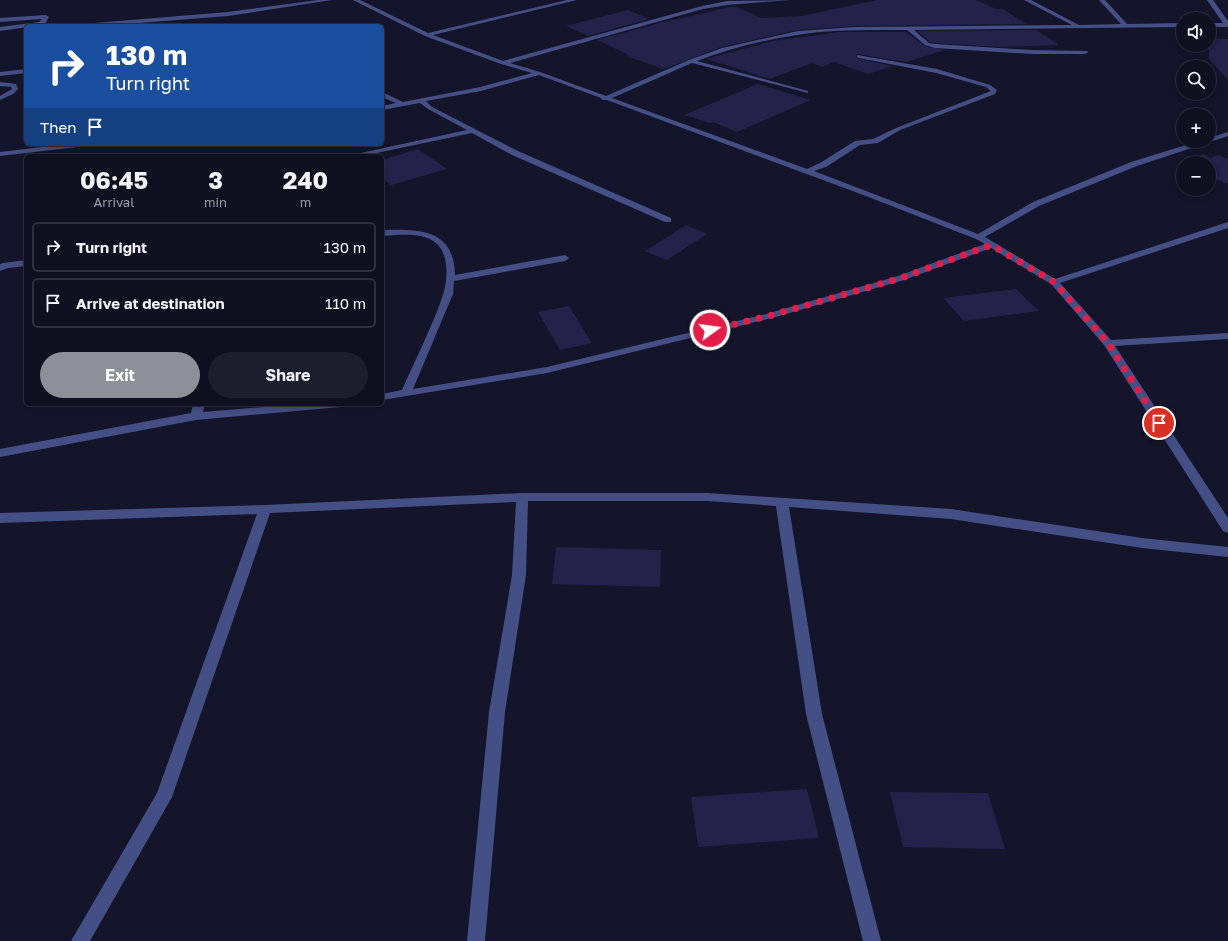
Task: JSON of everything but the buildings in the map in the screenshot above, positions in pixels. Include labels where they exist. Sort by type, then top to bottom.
[{"type":"street","points":[[130,24],[228,14],[329,0]]},
{"type":"street","points":[[356,0],[427,35],[503,63],[538,73],[604,99],[869,194],[979,237],[1054,282],[1108,343],[1228,528]]},
{"type":"street","points":[[427,35],[574,0]]},
{"type":"street","points":[[503,63],[702,8],[727,4],[787,0]]},
{"type":"street","points":[[1027,0],[1078,26]]},
{"type":"street","points":[[1102,0],[1124,24]]},
{"type":"street","points":[[1210,0],[1228,25]]},
{"type":"street","points":[[0,20],[46,17],[42,24]]},
{"type":"street","points":[[10,28],[16,19]]},
{"type":"street","points":[[604,99],[691,61],[724,49],[798,33],[855,29],[1124,24],[1176,25]]},
{"type":"street","points":[[1216,25],[1228,25]]},
{"type":"street","points":[[0,29],[24,26]]},
{"type":"street","points":[[908,28],[927,44],[935,46],[1031,52],[1085,52]]},
{"type":"street","points":[[0,33],[24,31]]},
{"type":"street","points":[[806,172],[822,165],[858,143],[875,141],[898,129],[993,93],[994,90],[988,86],[937,70],[859,56]]},
{"type":"street","points":[[691,61],[806,92]]},
{"type":"street","points":[[0,74],[24,71]]},
{"type":"street","points":[[384,108],[481,89],[538,73]]},
{"type":"street","points":[[0,84],[14,85],[15,89],[11,93],[0,98]]},
{"type":"street","points":[[384,95],[402,104]]},
{"type":"street","points":[[422,101],[430,108],[522,156],[668,220]]},
{"type":"street","points":[[361,154],[473,131]]},
{"type":"street","points":[[1216,138],[1228,134]]},
{"type":"street","points":[[0,154],[69,146]]},
{"type":"street","points":[[979,237],[1036,204],[1134,164],[1185,148]]},
{"type":"street","points":[[1054,282],[1228,225]]},
{"type":"street","points":[[384,233],[418,232],[440,242],[449,251],[451,279],[448,294],[406,393]]},
{"type":"street","points":[[384,397],[547,370],[769,316],[901,278],[991,245]]},
{"type":"street","points":[[451,279],[565,258]]},
{"type":"street","points":[[0,268],[6,265],[24,263]]},
{"type":"street","points":[[1108,343],[1228,336]]},
{"type":"street","points":[[196,416],[198,406]]},
{"type":"street","points":[[0,453],[196,416],[317,406]]},
{"type":"street","points":[[476,941],[497,712],[518,575],[522,497]]},
{"type":"street","points":[[0,518],[265,510],[522,497],[708,497],[951,514],[1142,543],[1228,552]]},
{"type":"street","points":[[782,502],[814,714],[872,941]]},
{"type":"street","points":[[80,941],[164,797],[265,510]]},
{"type":"route","points":[[710,330],[769,316],[901,278],[991,245],[1054,282],[1108,343],[1159,423]]}]
